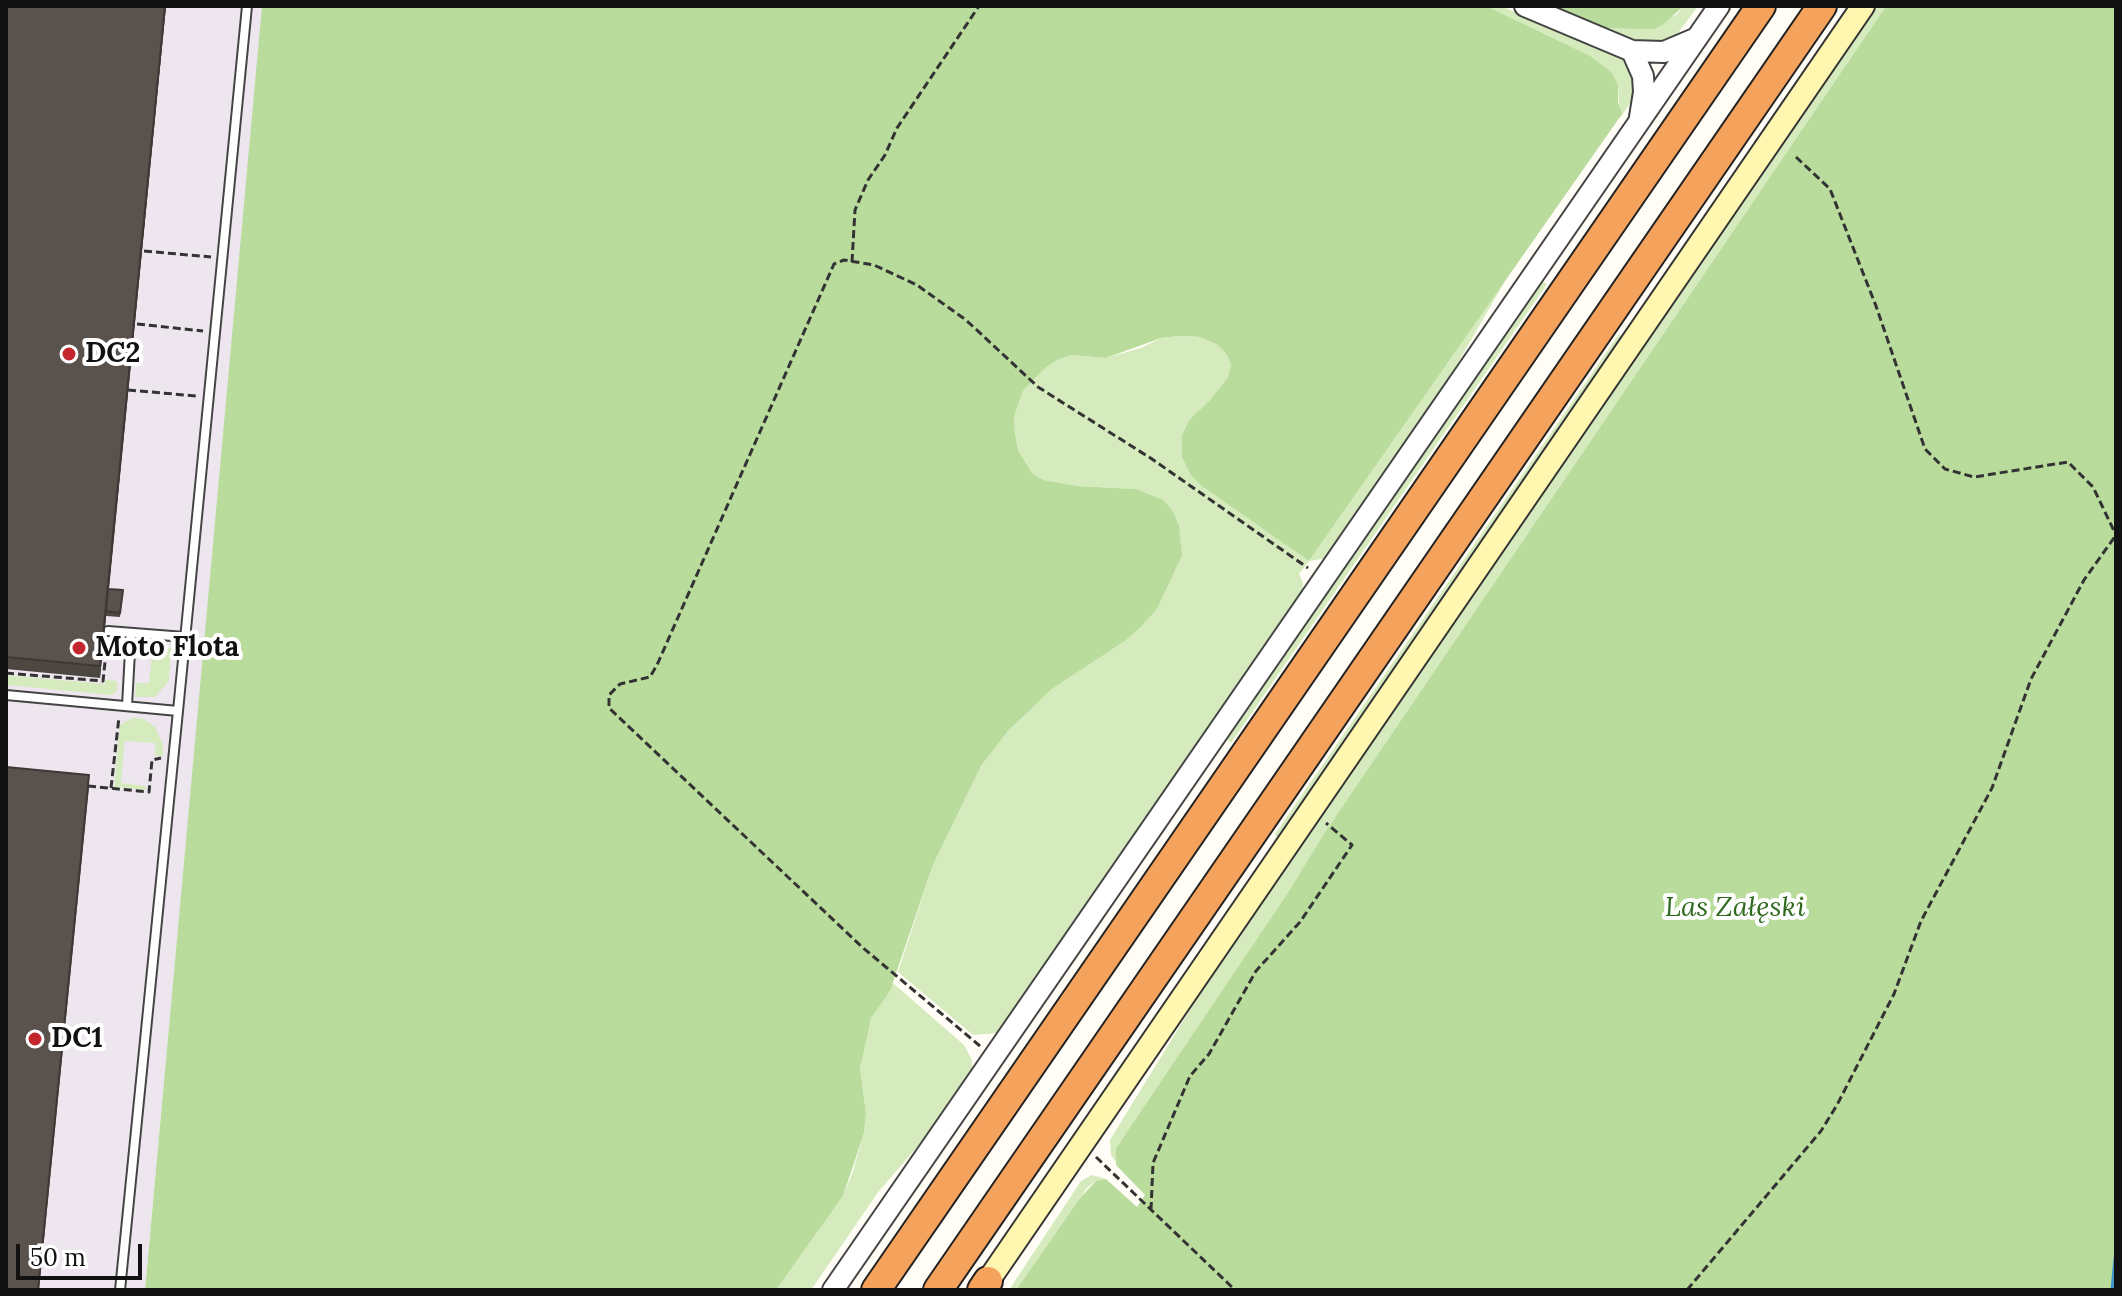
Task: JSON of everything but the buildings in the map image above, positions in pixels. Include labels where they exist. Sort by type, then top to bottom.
[{"type":"highway","points":[[876,1290],[1761,6]]},
{"type":"highway","points":[[938,1290],[1822,6]]},
{"type":"main road","points":[[985,1287],[1863,6]]},
{"type":"street","points":[[1525,6],[1632,51],[1664,52],[1698,38]]},
{"type":"street","points":[[833,1290],[1719,6]]},
{"type":"street","points":[[1632,51],[1643,76],[1644,92],[1638,125]]},
{"type":"lane","points":[[120,1290],[247,6]]},
{"type":"lane","points":[[108,631],[185,637]]},
{"type":"lane","points":[[127,706],[131,633]]},
{"type":"lane","points":[[6,695],[178,711]]},
{"type":"path","points":[[852,262],[855,210],[868,180],[885,155],[897,128],[979,6]]},
{"type":"path","points":[[1687,1290],[1821,1131],[1837,1105],[1894,994],[1921,921],[1992,788],[2031,679],[2084,580],[2116,535],[2093,487],[2068,462],[1974,477],[1945,469],[1925,449],[1876,306],[1830,189],[1796,157]]},
{"type":"path","points":[[144,251],[211,257]]},
{"type":"path","points":[[995,1058],[862,947],[609,708],[609,695],[620,684],[650,677],[657,665],[834,264],[844,260],[874,265],[917,285],[966,320],[1038,387],[1152,459],[1325,580]]},
{"type":"path","points":[[137,324],[203,331]]},
{"type":"path","points":[[128,390],[197,396]]},
{"type":"path","points":[[6,673],[103,681],[108,631]]},
{"type":"path","points":[[111,788],[119,714]]},
{"type":"path","points":[[82,785],[149,792],[152,760],[173,758]]},
{"type":"path","points":[[1151,1210],[1153,1163],[1190,1076],[1209,1054],[1256,971],[1300,922],[1352,845],[1321,818]]},
{"type":"path","points":[[1110,1170],[1235,1290]]},
{"type":"shaded area","points":[[6,6],[263,6],[145,1290],[6,1290]]},
{"type":"green space","points":[[262,6],[1486,6],[1590,56],[1611,72],[1618,85],[1622,114],[1309,561],[1202,486],[1190,474],[1182,458],[1182,435],[1189,420],[1228,377],[1231,365],[1218,345],[1200,337],[1180,336],[1161,338],[1106,358],[1072,355],[1044,369],[1023,391],[1014,417],[1015,433],[1018,450],[1032,473],[1044,480],[1078,486],[1136,489],[1163,500],[1172,510],[1179,526],[1182,556],[1157,609],[1141,627],[1052,689],[1008,731],[981,766],[933,865],[890,991],[871,1018],[860,1068],[866,1114],[864,1133],[843,1196],[776,1290],[145,1290]]},
{"type":"green space","points":[[1486,6],[1501,6],[1629,62],[1637,77],[1633,99],[1620,118],[1618,85]]},
{"type":"green space","points":[[1549,6],[1684,6],[1654,29],[1633,29],[1605,28]]},
{"type":"green space","points":[[1684,6],[1698,6],[1673,40],[1648,45],[1605,28],[1633,29],[1676,15]]},
{"type":"green space","points":[[1874,6],[1886,6],[1325,832],[1287,894],[1116,1148],[1116,1162],[1111,1155],[1110,1140],[1210,977],[1291,854]]},
{"type":"green space","name":"Las Załęski","points":[[1886,6],[2116,6],[2116,1290],[1016,1290],[1080,1198],[1096,1181],[1106,1179],[1137,1207],[1145,1195],[1116,1165],[1116,1148],[1287,894],[1325,832]]},
{"type":"green space","points":[[1505,281],[1433,406],[1327,558],[1309,561]]},
{"type":"green space","points":[[1542,281],[1547,284],[1231,743],[1226,738]]},
{"type":"green space","points":[[1619,334],[1623,339],[1278,840],[1275,834]]},
{"type":"green space","points":[[1200,337],[1218,345],[1231,365],[1228,377],[1189,420],[1182,435],[1182,459],[1190,474],[1309,561],[1299,574],[1303,583],[1302,596],[997,1033],[973,1035],[898,972],[933,865],[981,766],[1008,731],[1052,689],[1141,627],[1157,609],[1182,556],[1136,489],[1078,486],[1044,480],[1032,473],[1018,450],[1014,417],[1023,391],[1044,369],[1072,355],[1106,358],[1141,348],[1161,338]]},
{"type":"green space","points":[[153,646],[171,648],[169,681],[155,697],[135,697],[136,683],[149,683]]},
{"type":"green space","points":[[6,675],[105,684],[105,680],[117,681],[117,691],[112,695],[6,685]]},
{"type":"green space","points":[[132,718],[144,719],[155,727],[163,744],[163,756],[155,756],[155,743],[125,741],[121,783],[146,786],[146,790],[114,787],[120,725]]},
{"type":"green space","points":[[893,983],[964,1045],[972,1060],[972,1075],[949,1110],[879,1191],[811,1290],[776,1290],[843,1196],[852,1174],[866,1114],[860,1068],[864,1043],[871,1018]]},
{"type":"green space","points":[[1092,1175],[1106,1179],[1096,1181],[1087,1188],[1016,1290],[1009,1290],[1081,1181]]},
{"type":"waterway","points":[[2113,1290],[2116,1258]]},
{"type":"place","name":"DC2","points":[[69,354]]},
{"type":"place","name":"Moto Flota","points":[[79,648]]},
{"type":"place","name":"DC1","points":[[35,1039]]}]
